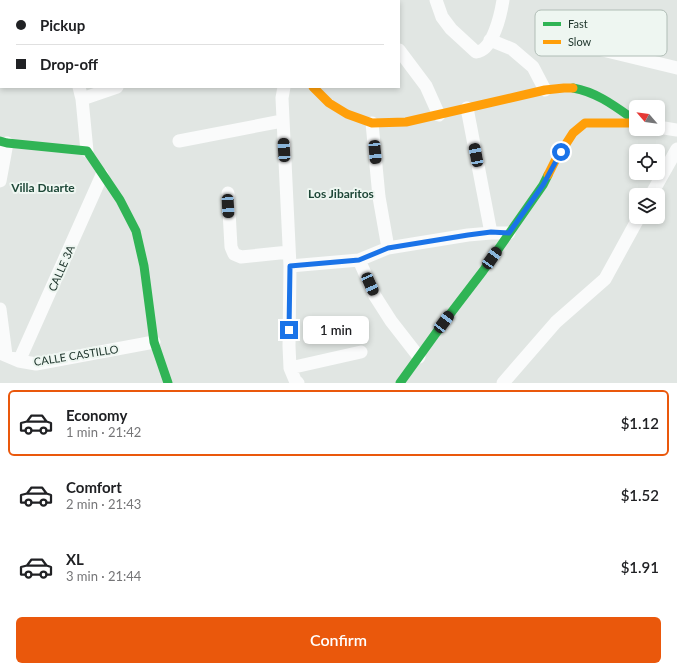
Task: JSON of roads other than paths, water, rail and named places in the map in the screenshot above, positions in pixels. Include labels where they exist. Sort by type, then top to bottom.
[{"type":"street","points":[[436,0],[442,17],[451,29],[476,52],[480,52],[490,40],[497,26],[503,0]]},
{"type":"street","points":[[490,40],[512,49],[533,67],[545,90]]},
{"type":"street","points":[[400,51],[426,86],[439,115]]},
{"type":"street","points":[[628,56],[677,68]]},
{"type":"street","points":[[111,88],[80,93],[88,151],[102,175],[120,200],[136,231],[144,266],[154,342],[168,383]]},
{"type":"street","points":[[284,88],[282,98],[282,121],[290,266],[290,368],[295,380],[298,383]]},
{"type":"street","points":[[314,88],[329,103],[347,114],[372,123],[406,122],[545,90],[568,88],[585,90],[604,99],[629,117]]},
{"type":"street","points":[[467,108],[491,232]]},
{"type":"street","points":[[179,141],[282,121]]},
{"type":"street","points":[[400,383],[483,271],[543,185],[573,133],[585,123],[629,122]]},
{"type":"street","points":[[372,123],[379,197],[388,248]]},
{"type":"street","points":[[665,128],[677,130]]},
{"type":"street","points":[[0,181],[4,142],[88,151]]},
{"type":"street","points":[[655,188],[677,149]]},
{"type":"street","name":"CALLE 3A","points":[[19,361],[102,175]]},
{"type":"street","points":[[228,192],[230,247],[234,254],[241,256],[289,252]]},
{"type":"street","points":[[503,383],[556,322],[605,279],[635,224]]},
{"type":"street","points":[[290,266],[359,260],[388,248],[491,232],[509,233]]},
{"type":"street","points":[[359,260],[375,296],[391,321],[419,357]]},
{"type":"street","points":[[0,309],[3,354]]},
{"type":"street","name":"CALLE CASTILLO","points":[[3,354],[19,361],[36,364],[154,342]]},
{"type":"street","points":[[290,368],[361,352]]},
{"type":"district","name":"Villa Duarte","points":[[43,187]]},
{"type":"district","name":"Los Jibaritos","points":[[341,193]]}]
